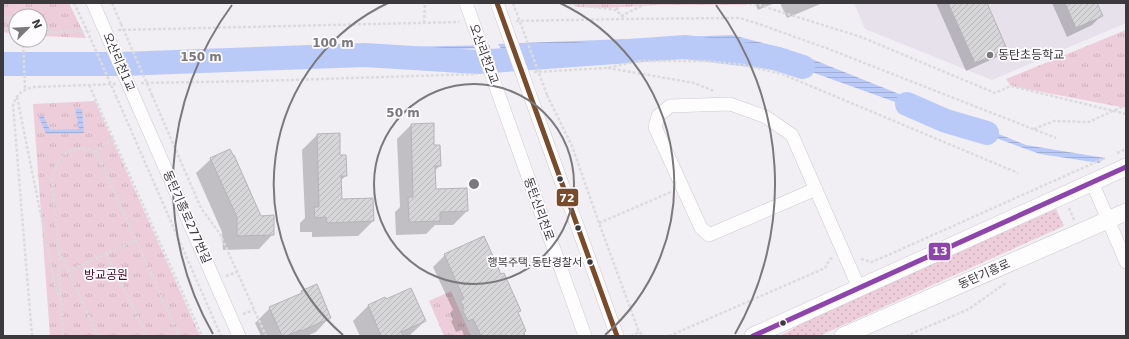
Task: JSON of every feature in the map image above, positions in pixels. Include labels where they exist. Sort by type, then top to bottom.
[{"type":"main road","points":[[753,336],[859,288],[1060,187],[1092,182],[1126,167]]},
{"type":"main road","name":"동탄기흥로","points":[[843,336],[1126,212]]},
{"type":"street","points":[[93,3],[103,29]]},
{"type":"street","name":"오산리천2교","points":[[466,3],[502,104]]},
{"type":"street","points":[[497,3],[617,336]]},
{"type":"street","name":"오산리천1교","points":[[103,29],[134,98]]},
{"type":"street","name":"동탄기흥로277번길","points":[[134,98],[239,336]]},
{"type":"street","name":"동탄신리천로","points":[[502,104],[585,336]]},
{"type":"street","points":[[816,189],[709,235],[701,228],[655,127],[658,116],[670,106],[730,104],[766,117],[792,135],[816,189],[859,288]]},
{"type":"street","points":[[1092,182],[1126,262]]},
{"type":"path","points":[[74,3],[221,336]]},
{"type":"path","points":[[112,3],[201,208],[220,234],[266,336]]},
{"type":"path","points":[[424,23],[425,3]]},
{"type":"path","points":[[513,3],[547,95],[572,146],[639,332],[644,336]]},
{"type":"path","points":[[564,3],[616,10],[624,19]]},
{"type":"path","points":[[616,10],[622,3]]},
{"type":"path","points":[[621,16],[647,3]]},
{"type":"path","points":[[744,3],[754,4],[861,37],[995,93],[1010,86],[1126,114]]},
{"type":"path","points":[[512,21],[739,18],[756,22],[1056,138]]},
{"type":"path","points":[[48,32],[103,29],[464,22]]},
{"type":"path","points":[[23,48],[24,89],[16,97],[14,105],[32,336]]},
{"type":"path","points":[[606,68],[694,83],[714,90],[730,104]]},
{"type":"path","points":[[89,85],[202,336]]},
{"type":"path","points":[[16,97],[56,290],[61,301]]},
{"type":"path","points":[[1034,130],[1054,121],[1089,122],[1126,105]]},
{"type":"path","points":[[95,152],[113,138]]},
{"type":"path","points":[[63,336],[52,178],[55,167],[61,158],[69,151],[79,148],[88,148],[95,152],[179,336]]},
{"type":"path","points":[[1115,154],[1126,149]]},
{"type":"path","points":[[859,258],[871,262],[1060,187],[1110,156]]},
{"type":"path","points":[[599,223],[682,186]]},
{"type":"path","points":[[1060,187],[1079,233]]},
{"type":"path","points":[[68,271],[136,240]]},
{"type":"path","points":[[58,249],[98,336]]},
{"type":"path","points":[[106,253],[147,336]]},
{"type":"path","points":[[669,336],[825,268],[830,259]]},
{"type":"path","points":[[906,336],[969,309],[1010,279]]},
{"type":"path","points":[[631,336],[639,332]]},
{"type":"shaded area","name":"동탄초등학교","points":[[854,3],[1126,3],[1126,23],[992,80],[865,29]]},
{"type":"green space","points":[[3,3],[69,3],[86,38],[48,36],[48,8],[8,8],[8,33],[3,32]]},
{"type":"green space","points":[[571,3],[748,3],[747,5],[658,5],[605,8],[576,7]]},
{"type":"green space","points":[[1126,30],[1126,108],[1011,86],[1006,79]]},
{"type":"green space","name":"방교공원","points":[[95,101],[200,336],[50,336],[33,104]]},
{"type":"green space","points":[[1056,209],[1064,226],[819,336],[780,336],[826,310]]},
{"type":"green space","points":[[451,291],[471,336],[444,336],[429,301]]},
{"type":"water","points":[[732,35],[787,49],[1026,145],[1105,158],[1099,163],[1040,154],[722,40],[502,50],[498,44]]},
{"type":"water","points":[[490,45],[490,48],[124,59],[122,53]]},
{"type":"water","points":[[107,55],[105,59],[3,65],[3,56]]},
{"type":"water","points":[[75,108],[82,109],[84,133],[46,134],[39,117],[43,115],[50,130],[79,129]]},
{"type":"pier","points":[[138,51],[143,61],[124,61],[121,52]]},
{"type":"pier","points":[[94,53],[108,53],[110,59],[98,61]]},
{"type":"building","name":"동탄초등학교","points":[[948,3],[987,3],[1007,49],[975,63]]},
{"type":"building","name":"동탄초등학교","points":[[1065,3],[1097,3],[1103,16],[1076,28]]},
{"type":"building","points":[[434,123],[434,145],[440,145],[441,166],[435,166],[436,189],[467,188],[468,211],[440,212],[440,221],[409,222],[408,197],[413,197],[411,124]]},
{"type":"building","points":[[340,133],[340,155],[346,155],[347,176],[341,176],[342,199],[373,198],[374,221],[327,223],[326,217],[315,218],[314,207],[319,207],[317,134]]},
{"type":"building","points":[[230,149],[261,216],[274,215],[274,235],[237,236],[237,217],[210,158]]},
{"type":"building","points":[[484,236],[501,274],[504,273],[521,311],[518,312],[526,331],[524,332],[525,336],[481,336],[473,319],[468,321],[462,309],[464,308],[460,300],[464,299],[444,254]]},
{"type":"building","points":[[317,284],[331,318],[301,331],[300,330],[286,336],[282,336],[269,307],[302,293],[301,291]]},
{"type":"building","points":[[411,288],[426,321],[401,332],[403,336],[381,336],[368,305]]},
{"type":"waterway","points":[[3,64],[121,64],[365,55],[477,62],[685,47],[774,58],[803,67]]},
{"type":"waterway","points":[[907,104],[946,121],[987,133]]},
{"type":"transit line","name":"72","points":[[497,3],[617,336]]},
{"type":"transit line","name":"13","points":[[753,336],[1126,167]]},
{"type":"place","name":"동탄초등학교","points":[[990,55]]},
{"type":"place","name":"행복주택.동탄경찰서","points":[[590,262]]}]
